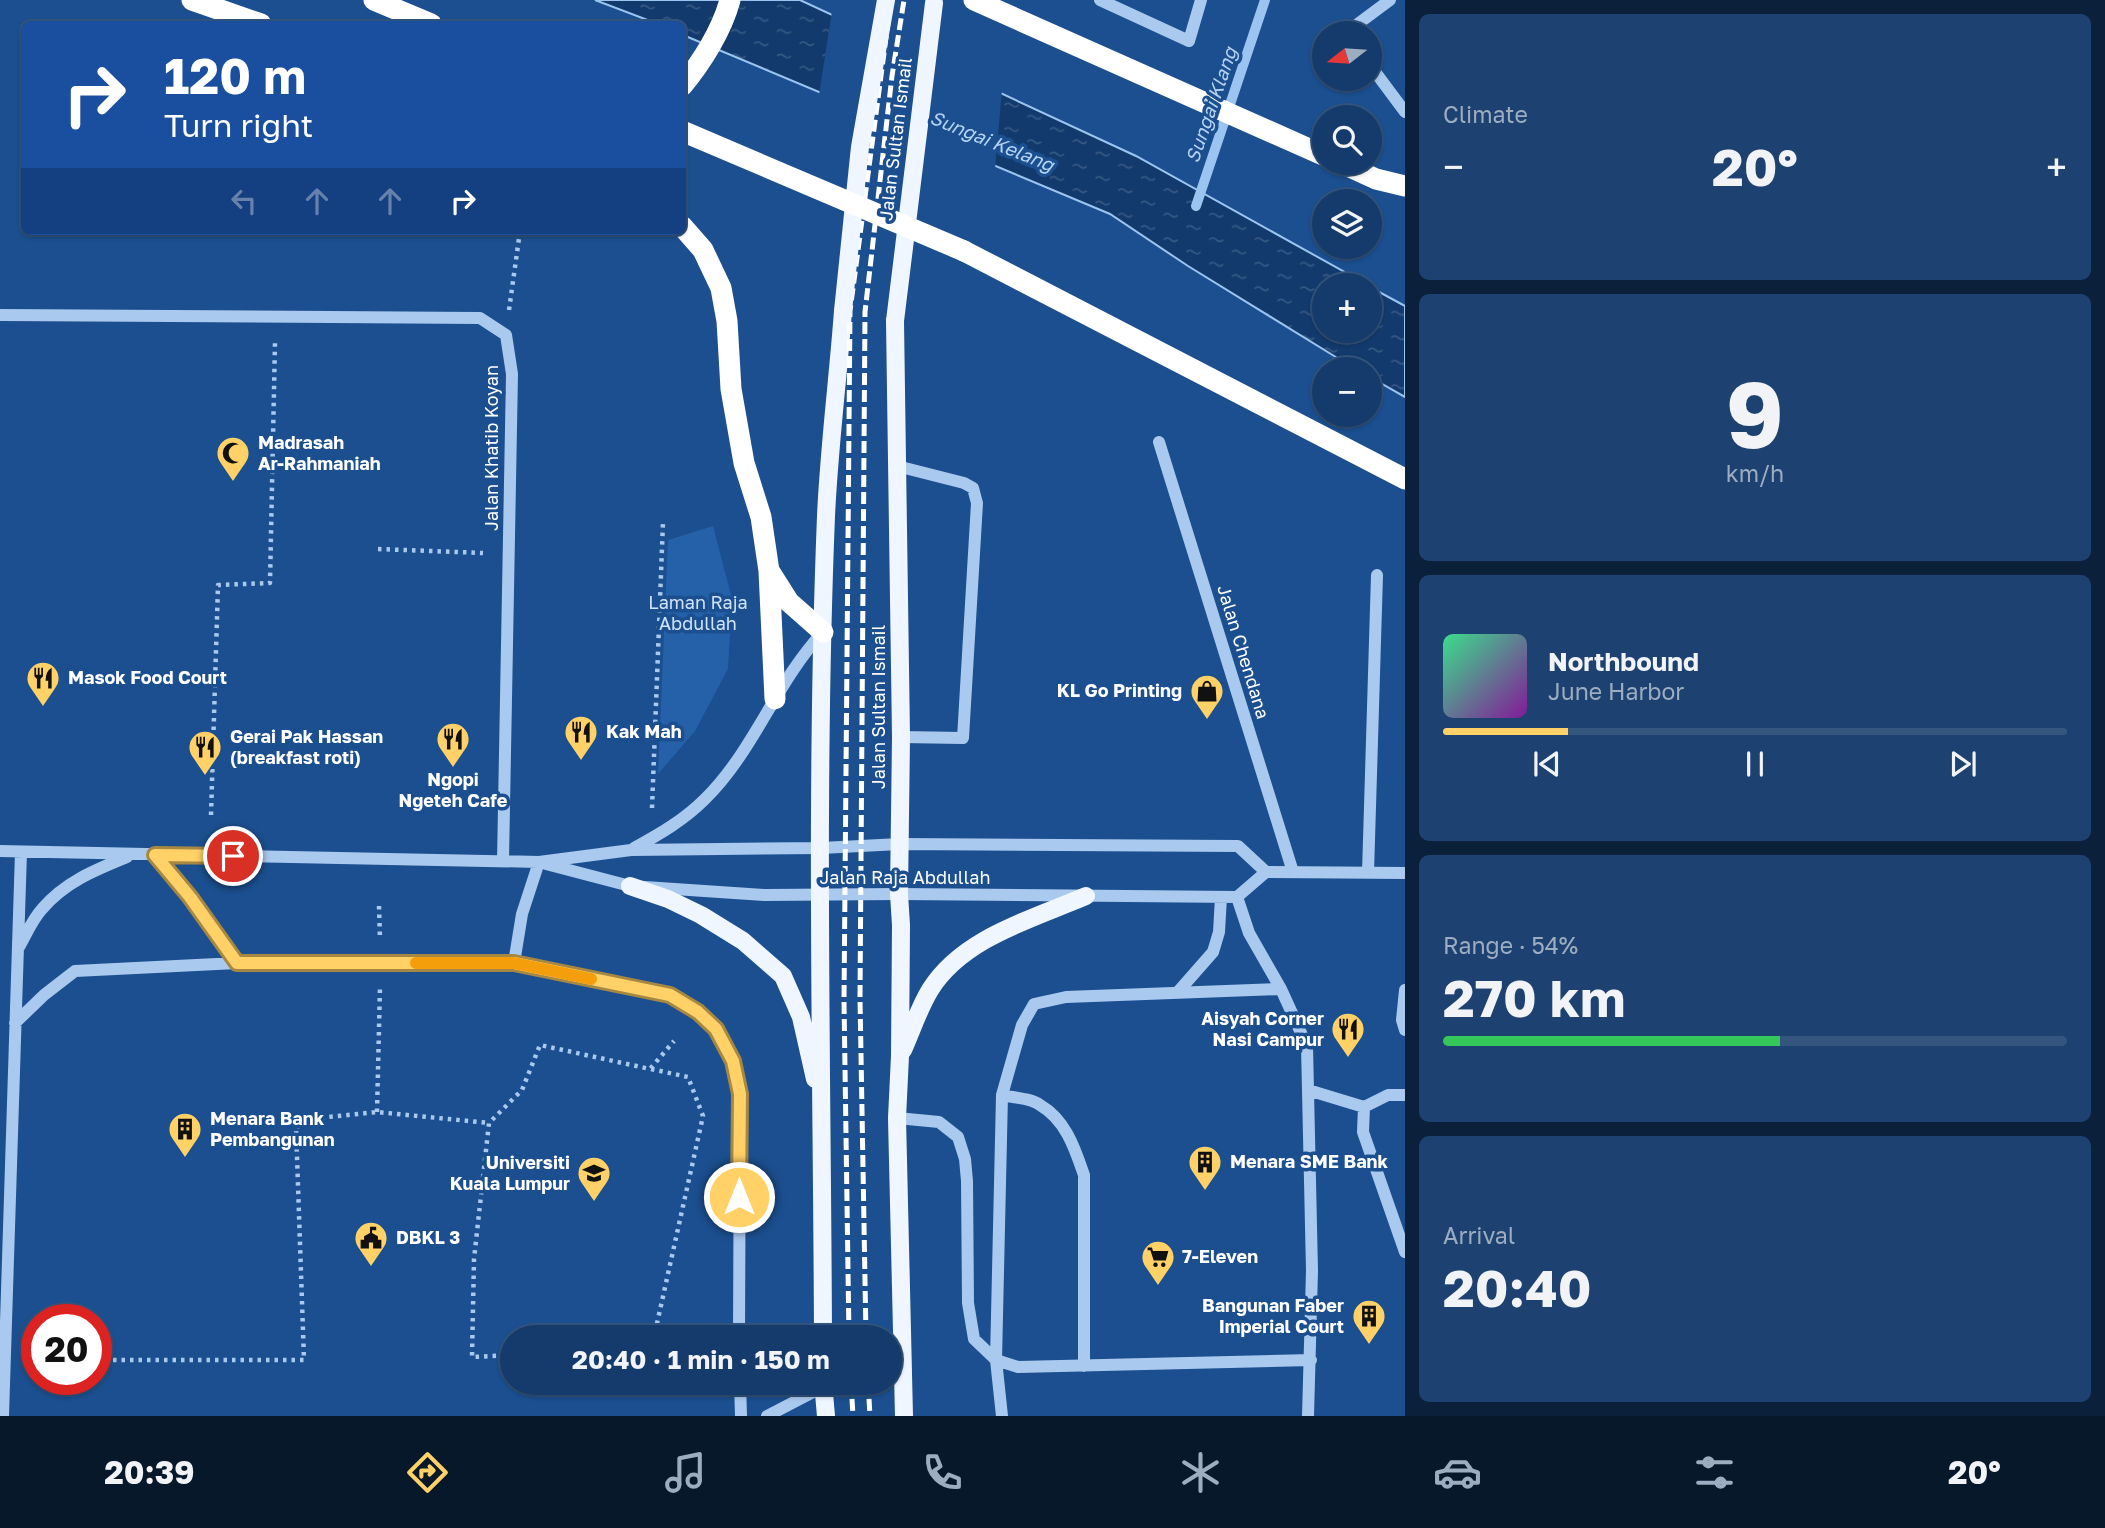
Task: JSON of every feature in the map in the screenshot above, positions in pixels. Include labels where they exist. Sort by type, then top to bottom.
[{"type":"highway","points":[[192,0],[252,21]]},
{"type":"highway","points":[[374,0],[424,21]]},
{"type":"highway","points":[[686,81],[696,70],[730,0]]},
{"type":"highway","points":[[974,0],[1312,150]]},
{"type":"highway","points":[[686,133],[964,251],[1405,479]]},
{"type":"highway","points":[[1367,175],[1405,186]]},
{"type":"highway","points":[[686,231],[703,250],[720,288],[727,321],[731,389],[744,463],[761,517],[769,570],[775,699]]},
{"type":"highway","points":[[769,570],[789,602],[823,632]]},
{"type":"main road","name":"Jalan Sultan Ismail","points":[[823,1325],[820,925],[826,514],[860,147],[886,0]]},
{"type":"main road","name":"Jalan Sultan Ismail","points":[[904,1416],[897,1118],[900,1056],[901,737],[895,321],[935,1]]},
{"type":"main road","points":[[630,886],[668,899],[701,915],[743,941],[783,976],[801,1017],[822,1114]]},
{"type":"main road","points":[[900,1056],[929,991],[948,966],[973,945],[1086,896]]},
{"type":"main road","points":[[824,1395],[826,1416]]},
{"type":"street","points":[[1101,0],[1189,41],[1202,0]]},
{"type":"street","points":[[1362,21],[1390,0]]},
{"type":"street","points":[[1382,81],[1405,112]]},
{"type":"street","points":[[0,315],[480,318],[506,335]]},
{"type":"street","name":"Jalan Khatib Koyan","points":[[503,861],[512,374],[506,335]]},
{"type":"street","name":"Jalan Chendana","points":[[1159,442],[1293,872]]},
{"type":"street","points":[[897,466],[964,483],[972,488],[977,503],[962,738],[901,737]]},
{"type":"street","points":[[1368,873],[1377,575]]},
{"type":"street","points":[[631,850],[679,822],[706,798],[728,772],[805,651],[823,632]]},
{"type":"street","name":"Jalan Raja Abdullah","points":[[0,851],[539,862],[631,850],[821,848],[900,844],[1238,846],[1266,872]]},
{"type":"street","points":[[3,1416],[21,852]]},
{"type":"street","points":[[16,951],[40,910],[60,892],[81,876],[134,854]]},
{"type":"street","points":[[155,855],[190,897],[237,963]]},
{"type":"street","points":[[514,963],[522,914],[539,862]]},
{"type":"street","name":"Jalan Raja Abdullah","points":[[539,862],[630,886],[764,895],[1237,897]]},
{"type":"street","points":[[1308,1416],[1312,1271],[1307,1046],[1281,989],[1249,933],[1237,897],[1266,872],[1405,873]]},
{"type":"street","points":[[1177,993],[1213,952],[1219,932],[1221,897]]},
{"type":"street","points":[[15,1023],[44,995],[75,971],[237,963],[514,963],[670,995],[698,1012],[716,1029],[733,1061],[740,1094],[738,1325]]},
{"type":"street","points":[[1002,1416],[996,1360],[1002,1095],[1021,1025],[1034,1004],[1066,997],[1281,989]]},
{"type":"street","points":[[1405,990],[1402,1020],[1405,1030]]},
{"type":"street","points":[[1308,1090],[1364,1108],[1388,1095],[1405,1095]]},
{"type":"street","points":[[1002,1095],[1039,1103],[1062,1123],[1084,1175],[1084,1366]]},
{"type":"street","points":[[1364,1108],[1363,1132],[1405,1252]]},
{"type":"street","points":[[897,1118],[939,1122],[958,1137],[965,1159],[967,1181],[968,1303],[974,1339],[996,1360],[1018,1367],[1311,1360]]},
{"type":"street","points":[[740,1395],[741,1416]]},
{"type":"street","points":[[767,1416],[805,1395]]},
{"type":"path","points":[[506,335],[519,235]]},
{"type":"path","points":[[211,815],[218,585],[270,583],[276,317]]},
{"type":"path","points":[[652,809],[663,522]]},
{"type":"path","points":[[378,549],[509,554]]},
{"type":"path","points":[[377,1112],[381,962],[379,906]]},
{"type":"path","points":[[650,1069],[674,1041]]},
{"type":"path","points":[[500,1355],[472,1357],[474,1259],[489,1123],[522,1090],[540,1045],[688,1077],[703,1116],[657,1325]]},
{"type":"path","points":[[112,1360],[304,1360],[296,1127],[328,1116],[377,1112],[489,1123]]},
{"type":"green space","name":"Laman Raja Abdullah","points":[[713,526],[732,599],[728,669],[695,731],[658,774],[668,540]]},
{"type":"water","name":"Sungai Kelang","points":[[595,0],[800,0],[1136,156],[1312,254],[1312,259],[1321,259],[1346,273],[1312,273],[1312,342],[1110,214],[686,36],[686,21],[650,21]]},
{"type":"water","points":[[1382,294],[1405,306],[1405,397],[1382,384],[1382,357],[1336,357],[1313,343],[1382,343]]},
{"type":"pier","points":[[832,11],[1002,90],[995,169],[819,95]]},
{"type":"waterway","name":"Sungai Klang","points":[[1196,206],[1265,0]]},
{"type":"railway","points":[[849,1325],[844,1001],[850,311],[891,0]]},
{"type":"railway","points":[[866,1325],[860,998],[865,312],[892,76],[904,0]]},
{"type":"railway","points":[[852,1395],[853,1416]]},
{"type":"railway","points":[[869,1395],[870,1416]]},
{"type":"slow traffic","points":[[416,963],[514,963],[591,979]]},
{"type":"place","name":"Madrasah Ar-Rahmaniah","points":[[233,483]]},
{"type":"place","name":"Masok Food Court","points":[[43,708]]},
{"type":"place","name":"KL Go Printing","points":[[1207,721]]},
{"type":"place","name":"Kak Mah","points":[[581,762]]},
{"type":"place","name":"Ngopi Ngeteh Cafe","points":[[453,769]]},
{"type":"place","name":"Gerai Pak Hassan (breakfast roti)","points":[[205,777]]},
{"type":"place","name":"Aisyah Corner Nasi Campur","points":[[1348,1059]]},
{"type":"place","name":"Menara Bank Pembangunan","points":[[185,1159]]},
{"type":"place","name":"Menara SME Bank","points":[[1205,1192]]},
{"type":"place","name":"Universiti Kuala Lumpur","points":[[594,1203]]},
{"type":"place","name":"DBKL 3","points":[[371,1268]]},
{"type":"place","name":"7-Eleven","points":[[1158,1287]]},
{"type":"place","name":"Bangunan Faber Imperial Court","points":[[1369,1346]]},
{"type":"route","points":[[233,856],[155,855],[190,897],[237,963],[514,963],[670,995],[698,1012],[716,1029],[733,1061],[740,1094],[739,1197]]}]
